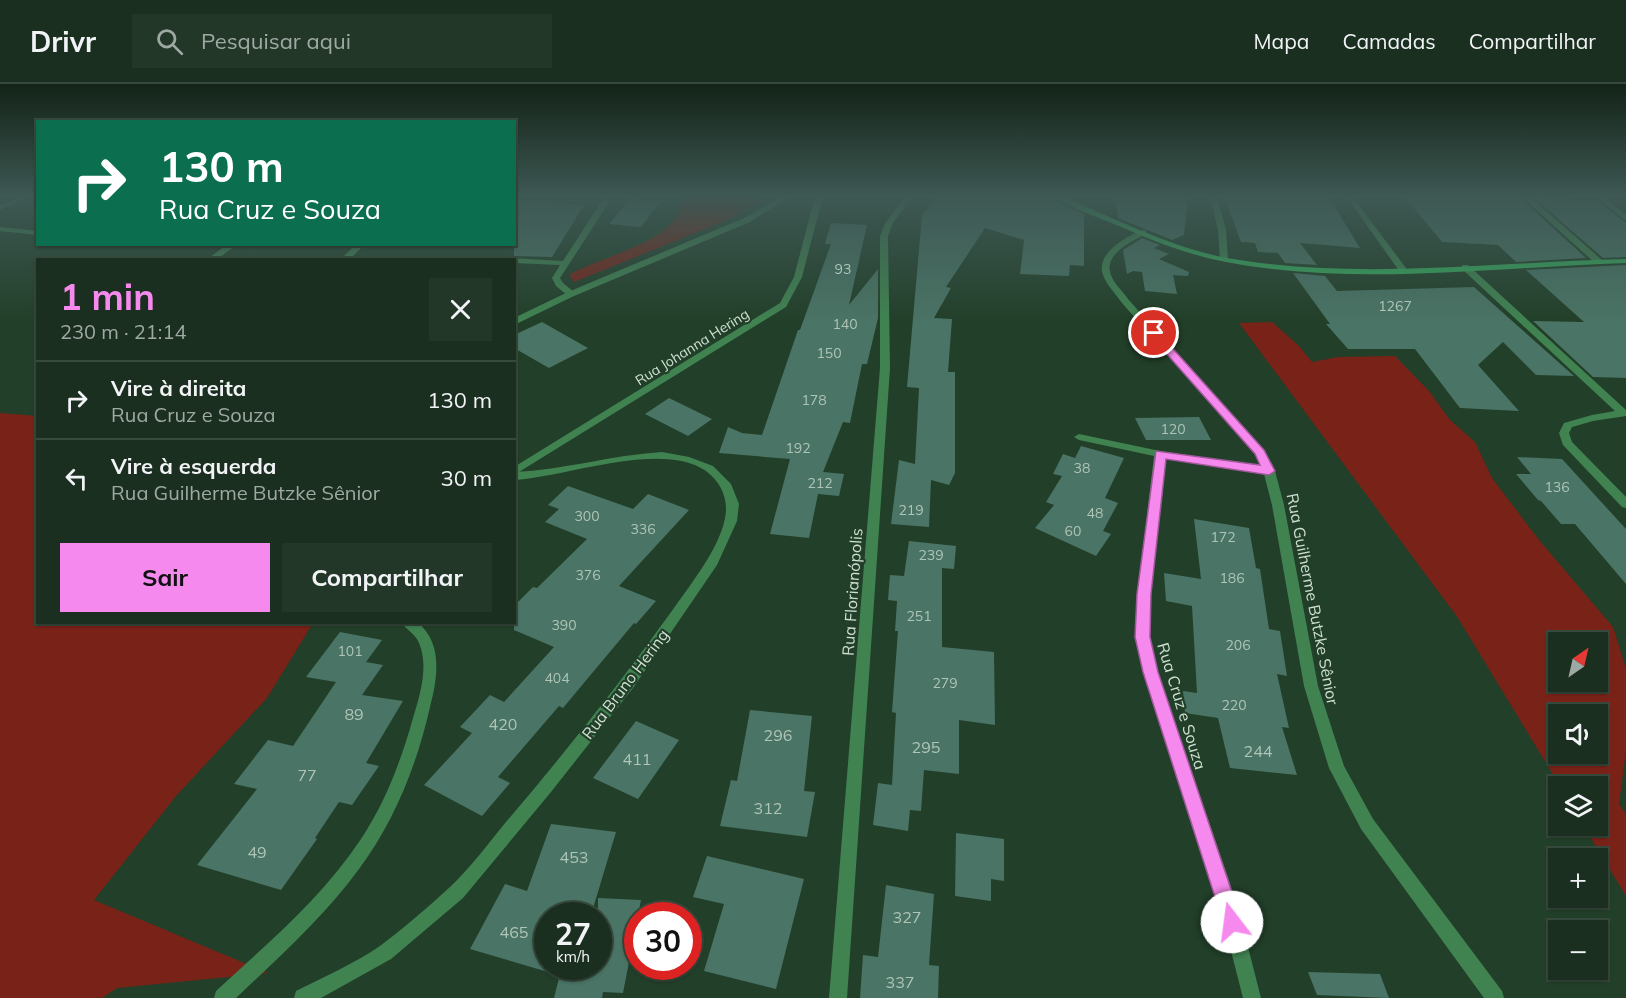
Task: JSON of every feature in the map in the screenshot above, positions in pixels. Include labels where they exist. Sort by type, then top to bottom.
[{"type":"main road","points":[[1159,239],[1224,259],[1302,270],[1403,270],[1626,261]]},
{"type":"street","points":[[571,294],[559,284],[556,278],[580,239]]},
{"type":"street","points":[[516,321],[571,294],[703,239]]},
{"type":"street","name":"Rua Johanna Hering","points":[[516,473],[783,305],[798,278],[808,239]]},
{"type":"street","name":"Rua Florianópolis","points":[[838,998],[885,368],[884,239]]},
{"type":"street","name":"Rua Guilherme Butzke Sênior","points":[[1133,239],[1110,255],[1105,264],[1106,274],[1125,301],[1260,453],[1269,471],[1287,548],[1311,686],[1337,768],[1367,824],[1495,998]]},
{"type":"street","points":[[1223,239],[1224,259]]},
{"type":"street","points":[[1380,239],[1403,270]]},
{"type":"street","points":[[1573,239],[1599,262]]},
{"type":"street","points":[[213,258],[231,246]]},
{"type":"street","points":[[346,258],[359,246]]},
{"type":"street","points":[[516,260],[564,263]]},
{"type":"street","points":[[1465,267],[1624,413]]},
{"type":"street","points":[[1624,413],[1592,418],[1568,425],[1564,433],[1566,443],[1626,504]]},
{"type":"street","points":[[1079,437],[1160,454],[1269,471]]},
{"type":"street","name":"Rua Cruz e Souza","points":[[1160,454],[1144,594],[1142,637],[1150,672],[1228,904],[1252,998]]},
{"type":"street","name":"Rua Bruno Hering","points":[[303,998],[385,953],[457,892],[546,787],[628,684],[713,562],[731,521],[733,504],[724,484],[708,468],[685,459],[662,455],[630,456],[536,475],[516,474]]},
{"type":"street","points":[[223,998],[297,927],[328,893],[366,846],[396,791],[420,721],[431,675],[428,646],[411,624]]},
{"type":"shaded area","points":[[650,239],[681,239],[574,282],[569,275],[582,268]]},
{"type":"shaded area","points":[[1272,322],[1298,345],[1312,362],[1338,357],[1395,356],[1429,391],[1450,420],[1475,442],[1492,478],[1539,540],[1613,627],[1626,669],[1626,751],[1619,804],[1626,814],[1626,896],[1608,866],[1608,848],[1597,848],[1590,836],[1608,836],[1608,776],[1554,776],[1458,618],[1239,323]]},
{"type":"shaded area","points":[[0,413],[36,416],[36,624],[312,624],[267,698],[176,796],[94,900],[268,973],[117,988],[102,998],[0,998]]},
{"type":"building","points":[[516,239],[563,239],[552,257],[514,256]]},
{"type":"building","points":[[827,239],[864,239],[849,305],[878,269],[878,318],[867,364],[862,364],[850,423],[843,422],[823,472],[844,474],[839,496],[818,494],[809,538],[770,534],[790,459],[719,453],[728,427],[742,433],[762,435],[798,330],[800,330],[831,244],[825,244]]},
{"type":"building","points":[[920,239],[978,239],[946,287],[951,288],[934,318],[952,319],[948,372],[955,372],[955,473],[949,485],[931,480],[929,527],[891,524],[899,460],[915,464],[919,388],[907,387]]},
{"type":"building","points":[[1020,239],[1084,239],[1084,266],[1070,265],[1069,276],[1020,274],[1024,240]]},
{"type":"building","points":[[1141,239],[1160,245],[1154,248],[1169,254],[1159,259],[1189,272],[1188,276],[1173,275],[1177,294],[1145,291],[1142,272],[1133,271],[1127,274],[1123,250]]},
{"type":"building","points":[[1240,239],[1354,239],[1360,248],[1300,243],[1317,265],[1285,263],[1278,253],[1258,252],[1255,243],[1241,242]]},
{"type":"building","points":[[1439,239],[1565,239],[1586,258],[1516,262],[1498,245],[1442,242]]},
{"type":"building","points":[[1581,239],[1626,239],[1626,257],[1603,258]]},
{"type":"building","points":[[1626,265],[1626,378],[1593,377],[1533,321],[1584,322],[1526,270]]},
{"type":"building","points":[[1293,273],[1325,276],[1337,291],[1474,287],[1574,376],[1536,375],[1503,342],[1478,365],[1519,411],[1460,408],[1415,349],[1348,349],[1326,324],[1330,324]]},
{"type":"building","points":[[542,322],[588,348],[549,368],[516,349],[516,334]]},
{"type":"building","points":[[669,398],[712,419],[688,436],[645,414]]},
{"type":"building","points":[[1199,417],[1211,440],[1146,440],[1135,418]]},
{"type":"building","points":[[1081,446],[1124,458],[1105,498],[1118,503],[1103,531],[1111,534],[1096,556],[1035,528],[1054,505],[1046,502],[1062,476],[1053,474],[1063,454],[1075,458]]},
{"type":"building","points":[[1517,457],[1562,459],[1626,529],[1626,584],[1575,524],[1561,524],[1538,500],[1516,474],[1531,474]]},
{"type":"building","points":[[568,486],[633,509],[648,494],[689,510],[619,586],[656,601],[636,624],[634,623],[563,708],[559,706],[498,777],[510,783],[482,816],[424,785],[472,733],[460,727],[490,695],[504,702],[554,647],[514,630],[516,604],[533,587],[537,588],[587,539],[545,522],[559,509],[548,505]]},
{"type":"building","points":[[1194,519],[1249,528],[1256,568],[1260,569],[1269,629],[1280,631],[1287,676],[1277,674],[1289,728],[1282,727],[1297,775],[1230,768],[1218,718],[1185,713],[1183,691],[1197,693],[1192,606],[1166,601],[1164,573],[1201,579]]},
{"type":"building","points":[[909,541],[956,546],[954,569],[942,568],[942,647],[994,652],[995,725],[959,720],[959,774],[924,770],[921,811],[910,810],[908,831],[873,825],[878,783],[892,785],[896,713],[892,712],[898,631],[895,631],[897,601],[888,600],[890,575],[904,576]]},
{"type":"building","points":[[340,632],[382,640],[366,662],[383,665],[362,695],[403,701],[366,763],[379,766],[352,805],[339,802],[315,838],[317,839],[281,890],[197,865],[257,789],[234,784],[268,740],[293,746],[336,682],[306,677]]},
{"type":"building","points":[[750,710],[812,716],[804,791],[815,792],[807,837],[720,826],[731,780],[737,781]]},
{"type":"building","points":[[636,721],[679,740],[638,799],[593,778]]},
{"type":"building","points":[[551,824],[616,832],[595,902],[534,902],[534,968],[470,949],[505,884],[527,891]]},
{"type":"building","points":[[956,833],[1004,839],[1004,881],[991,879],[991,901],[955,896]]},
{"type":"building","points":[[707,856],[804,879],[776,989],[704,971],[724,904],[693,897]]},
{"type":"building","points":[[886,885],[934,894],[929,965],[939,966],[938,998],[860,998],[863,955],[878,957]]},
{"type":"building","points":[[598,898],[641,900],[641,902],[624,902],[626,980],[623,993],[603,992],[602,998],[554,998],[558,980],[612,980],[612,902],[598,902]]},
{"type":"building","points":[[1308,972],[1380,974],[1389,998],[1317,995]]},
{"type":"route","points":[[1154,333],[1260,453],[1269,471],[1160,454],[1144,594],[1142,637],[1150,672],[1228,904],[1232,922]]}]
